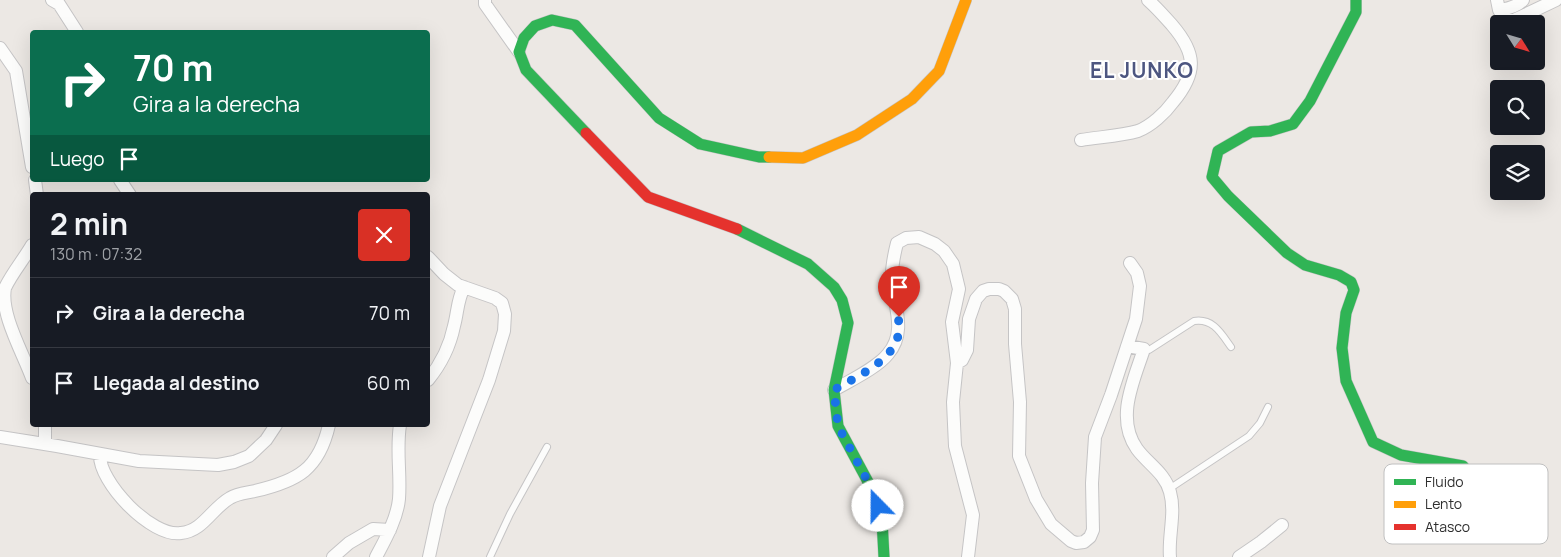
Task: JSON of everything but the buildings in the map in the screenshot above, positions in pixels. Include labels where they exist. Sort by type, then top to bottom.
[{"type":"street","points":[[52,0],[59,4],[76,30]]},
{"type":"street","points":[[485,0],[519,52],[526,70],[648,197],[732,226],[808,264],[834,287],[842,300],[848,323],[834,390],[838,426],[874,493],[882,520],[884,557]]},
{"type":"street","points":[[519,52],[524,38],[535,26],[552,20],[575,25],[658,118],[700,144],[759,157],[803,158],[857,136],[912,98],[939,71],[966,0]]},
{"type":"street","points":[[1081,140],[1138,131],[1169,108],[1186,83],[1191,61],[1188,46],[1158,8],[1148,0]]},
{"type":"street","points":[[1356,0],[1356,12],[1310,101],[1293,124],[1270,131],[1251,132],[1218,151],[1212,177],[1228,196],[1287,253],[1305,265],[1339,274],[1351,282],[1354,290],[1346,314],[1342,348],[1346,381],[1373,442],[1401,455],[1451,464]]},
{"type":"street","points":[[1498,5],[1509,9],[1523,0]]},
{"type":"street","points":[[1498,5],[1505,20],[1514,20],[1556,0]]},
{"type":"street","points":[[0,48],[16,71],[30,155]]},
{"type":"street","points":[[834,390],[888,355],[897,339],[899,317],[892,280],[893,259],[897,243],[906,238],[919,237],[935,244],[944,251],[953,264],[959,289],[952,322],[957,362],[953,402],[955,446],[973,515],[968,557]]},
{"type":"street","points":[[30,248],[5,287],[1,305],[4,317],[30,374]]},
{"type":"street","points":[[430,259],[458,285],[495,298],[502,303],[504,314],[504,331],[489,380],[440,506],[430,557]]},
{"type":"street","points":[[957,362],[962,360],[967,350],[969,319],[976,299],[983,291],[988,289],[1004,291],[1012,298],[1015,309],[1015,344],[1020,402],[1019,456],[1036,499],[1051,524],[1072,541],[1084,542],[1090,537],[1093,530],[1092,483],[1095,437],[1136,318],[1140,286],[1137,273],[1130,263]]},
{"type":"street","points":[[430,377],[448,346],[455,323],[458,298],[464,287]]},
{"type":"street","points":[[1127,346],[1144,349],[1127,403],[1129,430],[1137,449],[1161,474],[1169,489],[1172,527],[1170,557]]},
{"type":"street","points":[[45,427],[45,444]]},
{"type":"street","points":[[0,437],[139,461],[226,464],[242,460],[255,452],[275,427]]},
{"type":"street","points":[[100,454],[100,462],[115,489],[130,509],[160,530],[180,534],[198,527],[230,498],[291,479],[304,471],[320,453],[328,427]]},
{"type":"street","points":[[376,557],[390,530],[399,501],[398,448],[400,427]]},
{"type":"street","points":[[1239,557],[1282,525]]},
{"type":"street","points":[[333,557],[349,543],[373,529],[390,530]]},
{"type":"lane","points":[[1144,349],[1149,350],[1194,321],[1207,322],[1215,326],[1231,347]]},
{"type":"lane","points":[[1169,489],[1249,436],[1260,422],[1268,407]]},
{"type":"lane","points":[[490,557],[510,514],[547,447]]},
{"type":"traffic: fast","points":[[1356,0],[1356,12],[1310,101],[1293,124],[1270,131],[1251,132],[1218,151],[1212,177],[1228,196],[1287,253],[1305,265],[1339,275],[1351,282],[1354,290],[1346,313],[1342,348],[1346,381],[1373,442],[1401,455],[1452,464]]},
{"type":"traffic: fast","points":[[586,133],[526,70],[519,52],[524,38],[535,26],[552,20],[575,25],[659,118],[700,144],[759,157],[769,157]]},
{"type":"traffic: fast","points":[[737,229],[808,264],[834,287],[842,300],[848,323],[834,390],[838,426],[874,493],[882,520],[884,557]]},
{"type":"traffic: slow","points":[[769,157],[803,158],[857,135],[912,99],[939,71],[966,0]]},
{"type":"traffic: jam","points":[[586,133],[648,197],[737,229]]},
{"type":"district","name":"EL JUNKO","points":[[1142,70]]},
{"type":"route","points":[[878,506],[874,493],[838,426],[834,390],[888,355],[897,339],[899,317]]}]
